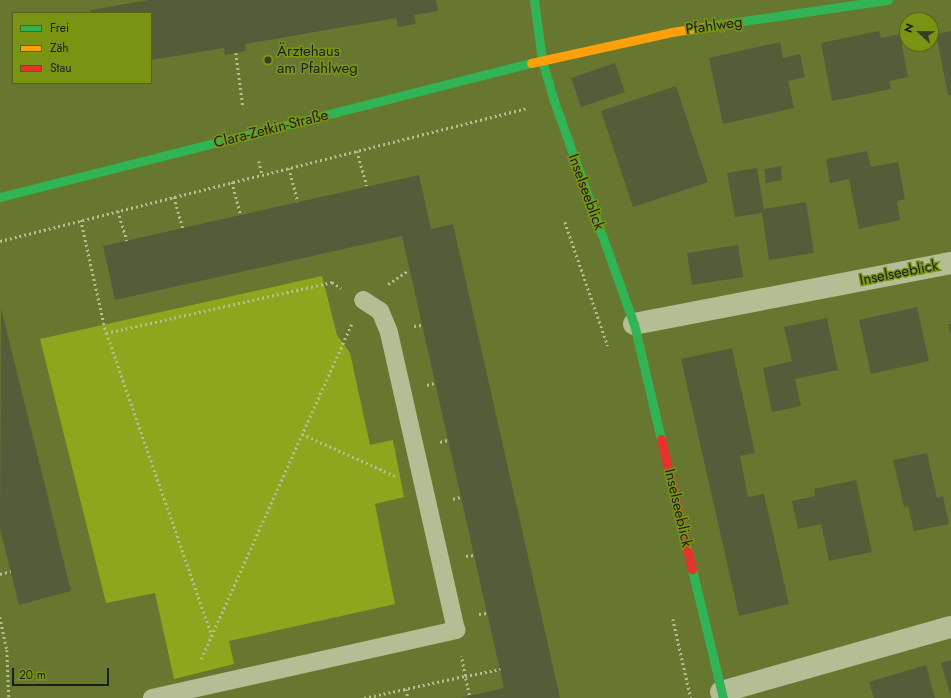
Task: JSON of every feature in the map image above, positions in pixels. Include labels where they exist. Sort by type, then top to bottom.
[{"type":"street","name":"Inselseeblick","points":[[534,0],[542,60],[554,102],[634,324],[722,695],[951,627]]},
{"type":"street","name":"Pfahlweg","points":[[542,60],[672,32],[888,0]]},
{"type":"street","name":"Clara-Zetkin-Straße","points":[[0,198],[542,60]]},
{"type":"street","name":"Inselseeblick","points":[[634,324],[951,263]]},
{"type":"lane","points":[[152,698],[456,630],[389,332],[380,311],[363,300]]},
{"type":"path","points":[[0,241],[554,102]]},
{"type":"path","points":[[526,108],[528,116]]},
{"type":"path","points":[[357,151],[367,186]]},
{"type":"path","points":[[289,168],[298,202]]},
{"type":"path","points":[[232,182],[241,215]]},
{"type":"path","points":[[174,197],[183,228]]},
{"type":"path","points":[[118,211],[128,241]]},
{"type":"path","points":[[81,220],[106,333],[212,637]]},
{"type":"path","points":[[565,221],[609,348]]},
{"type":"path","points":[[106,333],[332,282],[363,300],[212,637],[185,690]]},
{"type":"path","points":[[302,434],[396,476],[420,469]]},
{"type":"path","points":[[0,574],[10,571]]},
{"type":"path","points":[[673,617],[691,698]]},
{"type":"path","points":[[0,618],[7,650],[9,698]]},
{"type":"path","points":[[456,630],[469,695]]},
{"type":"path","points":[[364,698],[500,669]]},
{"type":"path","points":[[406,689],[408,698]]},
{"type":"green space","points":[[322,276],[337,335],[350,353],[370,445],[393,440],[404,497],[375,504],[395,604],[229,641],[234,664],[174,679],[155,593],[106,603],[40,339]]},
{"type":"building","name":"Ärztehaus am Pfahlweg","points":[[149,0],[436,0],[438,11],[414,15],[416,24],[398,27],[396,18],[245,44],[246,51],[225,55],[224,48],[152,60],[152,12],[90,12],[90,10]]},
{"type":"building","points":[[879,31],[881,38],[899,34],[899,52],[903,52],[908,77],[889,81],[891,89],[832,101],[821,43]]},
{"type":"building","points":[[951,31],[951,95],[948,95],[939,49],[939,33]]},
{"type":"building","points":[[780,42],[783,58],[800,54],[805,77],[788,81],[794,108],[723,124],[709,58]]},
{"type":"building","points":[[615,63],[625,92],[581,107],[571,78]]},
{"type":"building","points":[[676,86],[708,182],[633,207],[601,111]]},
{"type":"building","points":[[867,151],[871,167],[898,162],[905,199],[897,201],[900,220],[859,229],[849,179],[830,183],[826,159]]},
{"type":"building","points":[[781,166],[782,180],[766,183],[764,169]]},
{"type":"building","points":[[757,168],[764,209],[806,202],[814,253],[769,260],[762,213],[735,217],[727,173]]},
{"type":"building","points":[[419,175],[431,229],[453,224],[560,698],[460,698],[504,688],[402,236],[115,300],[103,246]]},
{"type":"building","points":[[738,245],[743,277],[692,285],[687,253]]},
{"type":"building","points":[[917,307],[929,361],[871,374],[859,320]]},
{"type":"building","points":[[1,308],[71,591],[19,605],[0,529]]},
{"type":"building","points":[[827,318],[838,370],[795,379],[801,406],[772,412],[763,368],[792,361],[784,327]]},
{"type":"building","points":[[948,324],[951,324],[951,333],[950,333]]},
{"type":"building","points":[[732,348],[755,453],[740,456],[748,497],[764,494],[789,604],[739,616],[681,359]]},
{"type":"building","points":[[927,453],[937,498],[943,496],[949,524],[914,531],[908,506],[904,507],[893,460]]},
{"type":"building","points":[[856,480],[872,552],[829,561],[821,524],[798,529],[792,501],[815,496],[814,489]]},
{"type":"building","points":[[951,660],[951,697],[941,663]]},
{"type":"building","points":[[926,665],[935,698],[874,698],[869,682]]},
{"type":"traffic: fast","points":[[534,0],[542,60],[554,101],[634,324],[661,439]]},
{"type":"traffic: fast","points":[[709,26],[888,0]]},
{"type":"traffic: fast","points":[[0,197],[531,63]]},
{"type":"traffic: fast","points":[[692,569],[723,698]]},
{"type":"traffic: slow","points":[[531,63],[672,32],[709,26]]},
{"type":"traffic: jam","points":[[661,439],[692,569]]},
{"type":"place","name":"Ärztehaus am Pfahlweg","points":[[268,60]]}]
